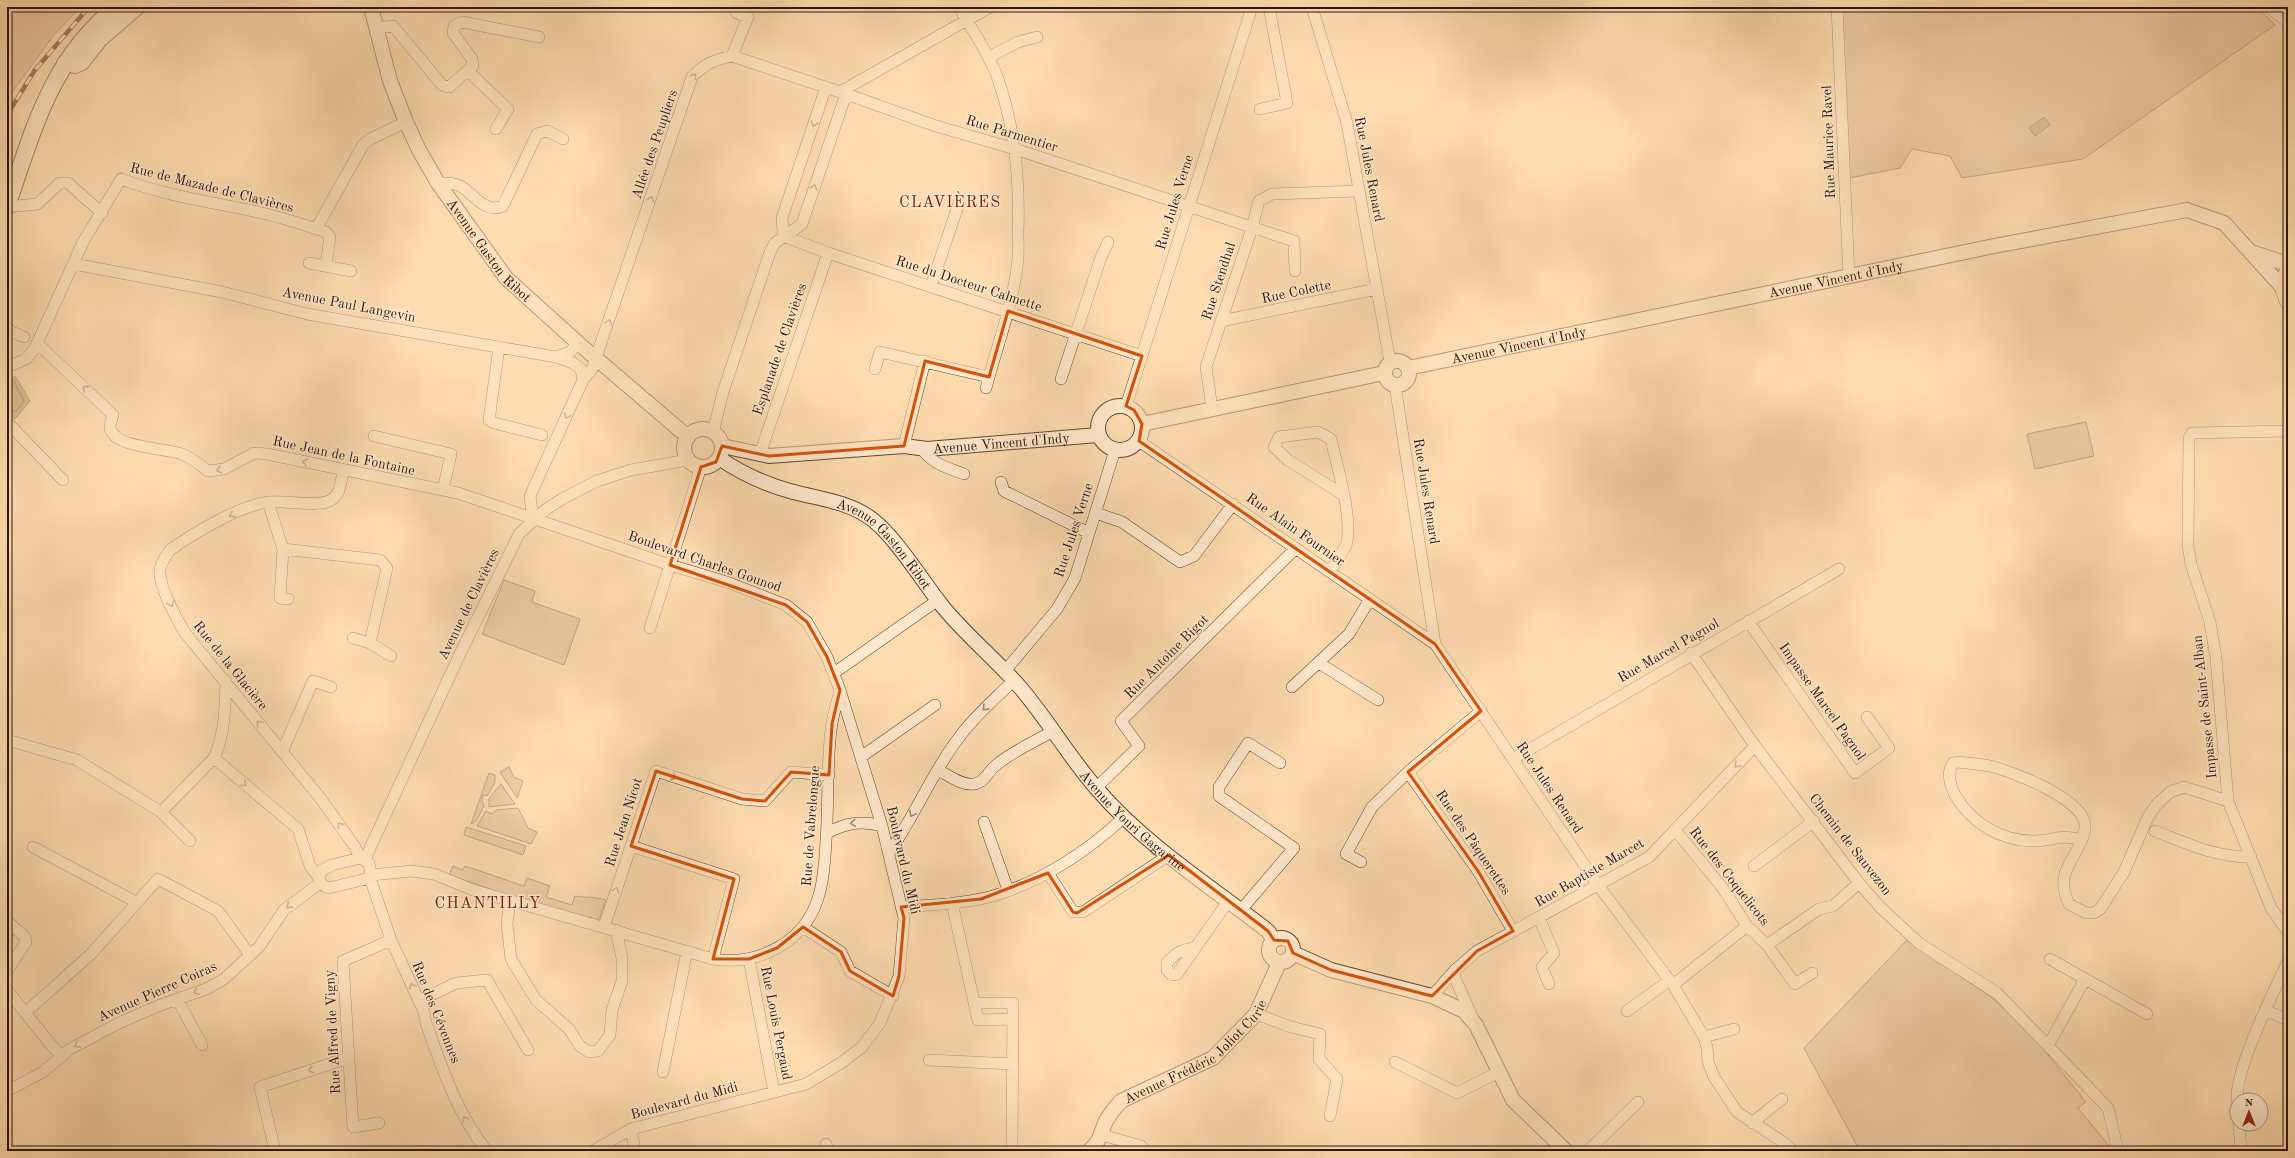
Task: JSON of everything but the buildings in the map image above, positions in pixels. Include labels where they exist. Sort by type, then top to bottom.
[{"type":"main road","points":[[7,207],[43,102],[64,63],[94,25],[116,7]]},
{"type":"main road","points":[[2286,295],[2288,270]]},
{"type":"street","points":[[64,63],[75,66],[82,63],[100,40],[138,7]]},
{"type":"street","name":"Avenue Gaston Ribot","points":[[371,7],[375,28],[390,81],[406,122],[438,183],[506,278],[594,357],[688,437]]},
{"type":"street","points":[[734,7],[737,13],[748,17],[732,56],[826,87],[782,218],[783,231],[786,237]]},
{"type":"street","points":[[959,7],[988,57],[1010,117],[1015,149],[1019,198],[1018,267],[1008,311],[986,388]]},
{"type":"street","points":[[713,432],[723,392],[770,252],[775,243],[786,237],[802,224],[843,93],[990,7]]},
{"type":"street","name":"Rue Jules Verne","points":[[1126,406],[1252,7]]},
{"type":"street","points":[[1260,109],[1287,103],[1269,7]]},
{"type":"street","name":"Rue Jules Renard","points":[[1312,7],[1347,123],[1377,289],[1387,368]]},
{"type":"street","name":"Rue Maurice Ravel","points":[[1837,7],[1849,277]]},
{"type":"street","points":[[2268,7],[2288,22]]},
{"type":"street","points":[[375,28],[393,26],[442,85],[449,87],[473,66],[472,59],[453,33],[454,26],[462,22],[539,37]]},
{"type":"street","points":[[988,57],[1018,42],[1037,38]]},
{"type":"street","name":"Allée des Peupliers","points":[[533,520],[530,496],[583,380],[592,369],[594,357],[692,77],[703,66],[716,59],[732,56]]},
{"type":"street","points":[[468,71],[508,109],[496,129]]},
{"type":"street","name":"Rue Parmentier","points":[[826,87],[936,126],[1015,149],[1189,206]]},
{"type":"street","points":[[316,229],[363,146],[370,139],[406,122]]},
{"type":"street","points":[[438,183],[450,183],[462,187],[477,200],[490,208],[498,208],[503,206],[537,134],[547,131],[563,139]]},
{"type":"street","name":"Rue de Mazade de Clavières","points":[[36,346],[83,242],[102,213],[121,179],[141,186],[196,200],[260,212],[326,232],[330,237],[326,266]]},
{"type":"street","points":[[7,207],[37,204],[60,183],[68,183],[102,213]]},
{"type":"street","points":[[1295,271],[1294,241],[1252,228],[1258,201],[1272,194],[1359,191]]},
{"type":"street","points":[[931,286],[959,203]]},
{"type":"street","name":"Rue Stendhal","points":[[1189,206],[1252,228],[1206,367],[1212,408]]},
{"type":"street","name":"Avenue Vincent d'Indy","points":[[1408,368],[1849,277],[2187,210],[2224,223],[2252,252],[2286,295]]},
{"type":"street","name":"Rue du Docteur Calmette","points":[[786,237],[828,253],[1142,356]]},
{"type":"street","points":[[1061,379],[1075,334],[1108,242]]},
{"type":"street","name":"Avenue Vincent d'Indy","points":[[2252,252],[2281,262],[2288,261]]},
{"type":"street","name":"Esplanade de Clavières","points":[[760,454],[828,253]]},
{"type":"street","points":[[309,263],[351,271]]},
{"type":"street","name":"Avenue Paul Langevin","points":[[74,264],[237,296],[307,314],[556,357],[568,361],[581,370],[583,380]]},
{"type":"street","name":"Rue Colette","points":[[1221,321],[1377,289]]},
{"type":"street","points":[[7,328],[24,337]]},
{"type":"street","points":[[556,357],[570,352],[578,343]]},
{"type":"street","points":[[7,367],[26,359],[36,346]]},
{"type":"street","name":"Rue Jean de la Fontaine","points":[[36,346],[113,415],[110,425],[111,431],[125,442],[181,454],[193,459],[208,471],[224,469],[254,454],[267,454],[458,493],[533,520]]},
{"type":"street","points":[[499,347],[489,420],[494,423],[542,435]]},
{"type":"street","points":[[875,368],[880,352],[925,361],[988,377]]},
{"type":"street","points":[[568,361],[584,361],[594,357]]},
{"type":"street","points":[[904,446],[925,361]]},
{"type":"street","points":[[1142,424],[1387,368],[1401,361],[1408,368],[1408,378],[1405,382],[1395,385],[1386,379],[1387,368]]},
{"type":"street","name":"Rue Jules Renard","points":[[1395,385],[1435,644],[1598,885],[1671,983],[1704,1037],[1707,1047],[1708,1062],[1714,1077],[1737,1112],[1786,1144],[1793,1151]]},
{"type":"street","points":[[1126,406],[1134,410],[1142,424],[1142,433],[1139,441],[1128,449],[1115,450],[1107,447],[1098,431],[1104,412],[1111,407],[1126,406]]},
{"type":"street","points":[[7,422],[62,480]]},
{"type":"street","points":[[701,429],[713,432],[719,438],[721,452],[711,465],[701,467],[688,460],[684,447],[688,437],[701,429]]},
{"type":"street","name":"Avenue Vincent d'Indy","points":[[904,446],[922,449],[1098,431]]},
{"type":"street","name":"Avenue Vincent d'Indy","points":[[721,452],[760,454],[769,456],[792,456],[904,446],[926,440],[1098,431]]},
{"type":"street","name":"Impasse de Saint-Alban","points":[[2288,431],[2192,433],[2189,438],[2188,545],[2191,564],[2210,622],[2214,644],[2228,801],[2271,908],[2288,932]]},
{"type":"street","points":[[1330,571],[1347,543],[1347,517],[1331,439],[1318,432],[1279,437],[1274,447],[1288,460],[1342,494]]},
{"type":"street","points":[[374,436],[451,454],[443,490]]},
{"type":"street","name":"Rue Alain Fournier","points":[[1139,441],[1233,504],[1435,644]]},
{"type":"street","points":[[922,449],[927,456],[940,465],[964,474]]},
{"type":"street","name":"Rue Jules Verne","points":[[889,853],[900,838],[938,770],[964,731],[1009,676],[1066,596],[1075,578],[1115,450]]},
{"type":"street","name":"Avenue Gaston Ribot","points":[[721,452],[736,470],[762,482],[790,491],[833,501],[868,516],[888,535],[963,630],[1009,676]]},
{"type":"street","name":"Avenue de Clavières","points":[[363,859],[459,656],[519,534],[533,520],[562,499],[597,481],[631,470],[688,460]]},
{"type":"street","points":[[650,628],[701,467]]},
{"type":"street","name":"Rue de la Glacière","points":[[343,470],[338,494],[331,500],[322,503],[268,502],[240,510],[170,550],[163,560],[160,570],[161,580],[177,620],[185,633],[226,681],[321,799],[363,859],[369,863],[370,876]]},
{"type":"street","points":[[1001,482],[1004,491],[1090,533]]},
{"type":"street","points":[[268,502],[283,549],[280,598],[288,599]]},
{"type":"street","points":[[1096,513],[1122,522],[1180,562],[1194,556],[1233,504]]},
{"type":"street","name":"Boulevard Charles Gounod","points":[[533,520],[670,566],[727,582],[786,605],[807,622],[824,650],[834,673]]},
{"type":"street","name":"Rue Antoine Bigot","points":[[1096,788],[1139,746],[1121,721],[1296,548]]},
{"type":"street","points":[[283,549],[380,560],[387,568],[370,643]]},
{"type":"street","name":"Rue Marcel Pagnol","points":[[1513,758],[1690,653],[1839,569]]},
{"type":"street","points":[[1292,687],[1350,634],[1370,599]]},
{"type":"street","points":[[834,673],[938,600]]},
{"type":"street","name":"Impasse Marcel Pagnol","points":[[1748,620],[1854,773],[1889,748],[1866,717]]},
{"type":"street","points":[[353,638],[370,643],[391,656]]},
{"type":"street","name":"Chemin de Sauvezon","points":[[1690,653],[1755,746],[1814,821],[1859,883],[1880,907],[1919,943],[1997,993],[2108,1108],[2118,1151]]},
{"type":"street","points":[[1319,663],[1378,700]]},
{"type":"street","name":"Boulevard du Midi","points":[[592,1151],[631,1129],[806,1084],[841,1063],[862,1047],[880,1023],[893,996],[899,976],[904,918],[882,826],[834,673]]},
{"type":"street","name":"Avenue Youri Gagarine","points":[[1009,676],[1096,788],[1123,818],[1268,931],[1274,940]]},
{"type":"street","points":[[161,812],[214,758],[219,747],[225,717],[226,681]]},
{"type":"street","points":[[282,752],[313,681],[331,687]]},
{"type":"street","name":"Rue de Vabrelongue","points":[[320,880],[324,886],[329,888],[370,876],[411,871],[434,874],[474,890],[510,901],[604,926],[713,959],[731,962],[749,960],[777,948],[803,927],[808,921],[820,895],[826,833],[832,724],[840,690]]},
{"type":"street","points":[[861,757],[935,705]]},
{"type":"street","points":[[1361,862],[1346,854],[1372,807],[1408,772],[1481,711]]},
{"type":"street","points":[[938,770],[957,781],[973,784],[981,782],[995,766],[1053,731]]},
{"type":"street","points":[[7,740],[77,760],[161,812],[190,841]]},
{"type":"street","points":[[1242,910],[1294,848],[1219,796],[1219,787],[1248,743],[1280,763]]},
{"type":"street","name":"Rue Baptiste Marcet","points":[[1432,996],[1455,970],[1477,951],[1649,858],[1755,746]]},
{"type":"street","points":[[214,758],[298,829],[310,866],[320,880]]},
{"type":"street","points":[[2081,840],[2062,836],[2050,839],[2021,840],[2007,837],[1990,830],[1975,820],[1958,799],[1952,787],[1950,768],[1957,762],[1981,764],[2018,775],[2038,784],[2066,800],[2077,809],[2085,824],[2081,840],[2065,872],[2066,897],[2069,904],[2086,914],[2094,913],[2101,908],[2116,886],[2148,817],[2157,804],[2166,796],[2184,787],[2228,801]]},
{"type":"street","name":"Rue Jean Nicot","points":[[604,926],[656,771],[742,799],[765,801],[791,772],[829,775]]},
{"type":"street","name":"Rue des Pâquerettes","points":[[1408,772],[1478,871],[1513,931]]},
{"type":"street","points":[[901,907],[952,903],[994,896],[1048,873],[1094,843],[1123,818]]},
{"type":"street","points":[[1754,866],[1814,821]]},
{"type":"street","points":[[826,833],[843,824],[854,822],[870,823],[882,826]]},
{"type":"street","points":[[984,822],[1008,890]]},
{"type":"street","name":"Rue des Coquelicots","points":[[1675,830],[1722,888],[1747,926],[1767,945],[1819,909],[1834,906],[1859,883]]},
{"type":"street","points":[[2155,831],[2203,850],[2235,858],[2251,857]]},
{"type":"street","points":[[631,846],[734,879],[713,959]]},
{"type":"street","points":[[33,847],[136,902]]},
{"type":"street","points":[[1048,873],[1073,912],[1077,913],[1082,912],[1169,855]]},
{"type":"street","name":"Avenue Pierre Coiras","points":[[7,1091],[43,1072],[70,1049],[120,1023],[177,999],[206,989],[224,979],[259,947],[284,910],[320,880],[322,870],[332,865],[363,859]]},
{"type":"street","name":"Rue des Cévennes","points":[[370,876],[391,940],[419,1001],[459,1107],[471,1131],[487,1151]]},
{"type":"street","points":[[25,1012],[91,954],[158,879],[218,911],[250,955]]},
{"type":"street","points":[[1194,948],[1229,900]]},
{"type":"street","points":[[510,901],[507,923],[511,959],[536,1000],[569,1029],[580,1046],[589,1052],[598,1051],[610,1035],[612,1010],[622,981],[622,958],[616,930]]},
{"type":"street","points":[[952,903],[978,1020],[1013,1019]]},
{"type":"street","points":[[1539,918],[1554,953],[1542,967],[1549,984]]},
{"type":"street","points":[[7,921],[25,937],[26,942],[7,972]]},
{"type":"street","points":[[1627,1011],[1671,983],[1747,926]]},
{"type":"street","points":[[803,927],[841,952],[850,971],[893,996]]},
{"type":"street","points":[[1281,938],[1288,940],[1292,945],[1293,953],[1288,960],[1279,963],[1270,957],[1268,952],[1271,943],[1274,940],[1281,938]]},
{"type":"street","name":"Rue Alfred de Vigny","points":[[379,1123],[354,1127],[348,1058],[343,961],[391,940]]},
{"type":"street","points":[[1767,945],[1795,984],[1812,974]]},
{"type":"street","points":[[663,1072],[687,951]]},
{"type":"street","points":[[1293,953],[1331,970],[1432,996],[1464,1011],[1476,1025]]},
{"type":"street","points":[[2050,959],[2146,1014]]},
{"type":"street","name":"Rue Louis Pergaud","points":[[749,960],[774,1092]]},
{"type":"street","points":[[2238,1092],[2242,1071],[2288,960]]},
{"type":"street","name":"Avenue Frédéric Joliot Curie","points":[[1089,1151],[1102,1135],[1105,1123],[1110,1113],[1122,1101],[1213,1058],[1256,1014],[1279,963]]},
{"type":"street","points":[[1455,970],[1456,978],[1476,1025],[1513,1100],[1566,1151]]},
{"type":"street","points":[[2048,1046],[2085,979]]},
{"type":"street","points":[[419,1001],[465,980],[487,980],[528,1050]]},
{"type":"street","points":[[7,990],[51,1045],[62,1056]]},
{"type":"street","points":[[177,999],[202,1045]]},
{"type":"street","points":[[975,1003],[1013,1003],[1012,1151]]},
{"type":"street","points":[[2266,1010],[2288,1020]]},
{"type":"street","points":[[1256,1014],[1291,1027],[1320,1034],[1319,1059],[1337,1079],[1330,1116]]},
{"type":"street","points":[[1704,1037],[1734,1029]]},
{"type":"street","points":[[275,1151],[260,1087],[348,1058]]},
{"type":"street","points":[[930,1060],[1013,1064]]},
{"type":"street","points":[[1395,1062],[1457,1093],[1499,1072]]},
{"type":"street","points":[[1752,1123],[1782,1099]]},
{"type":"street","points":[[1588,1151],[1638,1102]]},
{"type":"street","points":[[631,1129],[635,1151]]},
{"type":"street","points":[[2240,1132],[2241,1151]]},
{"type":"street","points":[[1102,1135],[1122,1146],[1141,1146],[1145,1151]]},
{"type":"highlighted area","points":[[1008,311],[1142,356],[1126,406],[1134,410],[1142,424],[1139,441],[1435,644],[1481,711],[1408,772],[1478,871],[1513,931],[1477,951],[1432,996],[1331,970],[1293,953],[1288,941],[1274,940],[1268,931],[1169,855],[1077,913],[1073,912],[1048,873],[981,899],[901,907],[904,918],[899,976],[893,996],[850,971],[841,952],[803,927],[777,948],[749,959],[713,959],[734,879],[631,846],[656,771],[742,799],[765,801],[791,772],[829,775],[832,724],[840,690],[827,657],[807,622],[786,605],[670,565],[701,467],[716,462],[722,446],[769,456],[904,446],[925,361],[989,377]]},
{"type":"shaded area","points":[[7,7],[34,11],[39,7],[80,7],[54,35],[7,99]]},
{"type":"shaded area","points":[[1837,7],[2257,7],[2275,25],[2083,159],[1962,178],[1950,156],[1912,149],[1900,168],[1844,179]]},
{"type":"shaded area","points":[[2086,422],[2094,456],[2035,469],[2027,434]]},
{"type":"shaded area","points":[[504,580],[535,591],[532,602],[580,619],[564,665],[482,634]]},
{"type":"shaded area","points":[[509,767],[514,777],[523,781],[517,798],[500,772]]},
{"type":"shaded area","points":[[489,773],[495,775],[495,782],[487,796],[483,795],[482,800],[484,806],[476,821],[471,824]]},
{"type":"shaded area","points":[[501,784],[515,804],[489,807],[489,799]]},
{"type":"shaded area","points":[[518,808],[528,828],[537,832],[531,844],[477,826],[486,811],[492,814],[496,810]]},
{"type":"shaded area","points":[[466,827],[526,846],[523,855],[464,835]]},
{"type":"shaded area","points":[[453,866],[463,870],[465,866],[524,886],[527,878],[550,886],[546,897],[572,905],[575,896],[606,900],[599,920],[516,898],[449,875]]},
{"type":"shaded area","points":[[1907,940],[1991,997],[2028,1030],[2086,1102],[2078,1108],[2110,1147],[2109,1151],[1860,1151],[1804,1048]]},
{"type":"water","points":[[2044,117],[2050,125],[2035,136],[2029,128]]},
{"type":"water","points":[[7,377],[16,377],[30,401],[15,419],[7,411]]},
{"type":"railway","points":[[7,115],[35,70],[89,7]]},
{"type":"district","name":"CLAVIÈRES","points":[[950,201]]},
{"type":"district","name":"CHANTILLY","points":[[488,902]]}]
